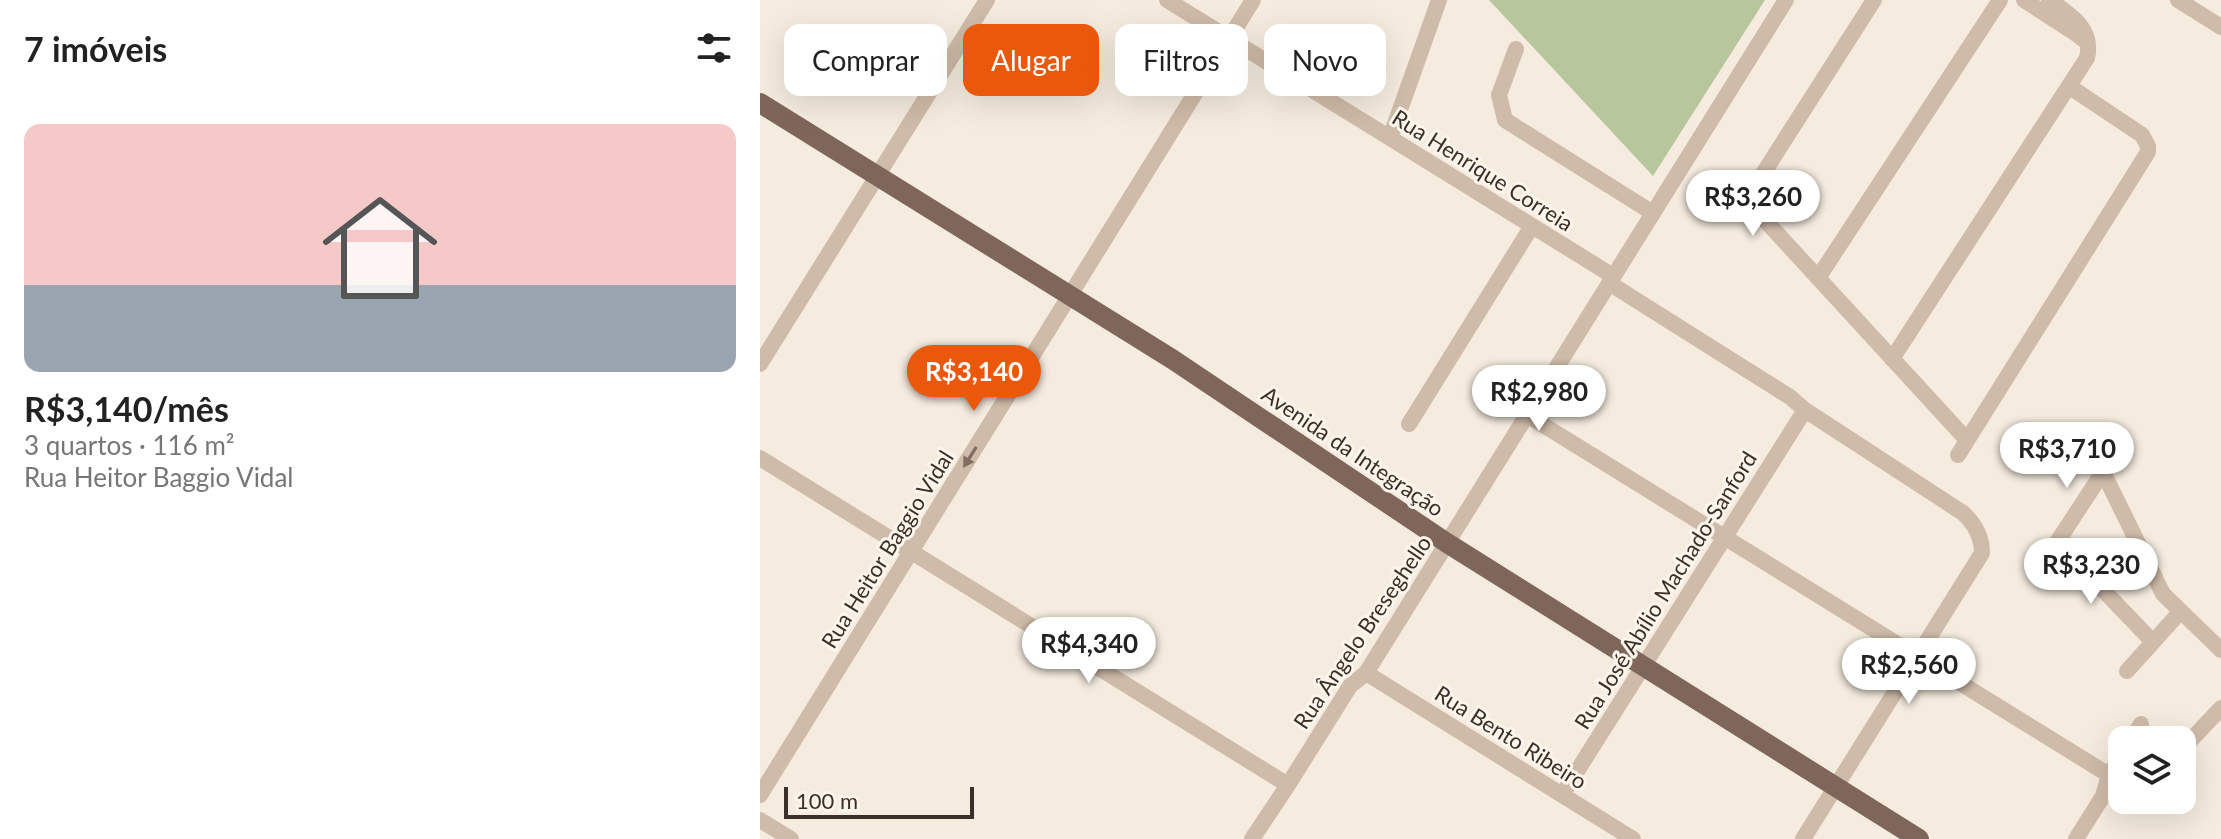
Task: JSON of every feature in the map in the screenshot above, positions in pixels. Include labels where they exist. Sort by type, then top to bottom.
[{"type":"main road","name":"Avenida da Integração","points":[[760,103],[1211,384],[1447,543],[1919,839]]},
{"type":"street","points":[[760,364],[987,0]]},
{"type":"street","name":"Rua Henrique Correia","points":[[1167,0],[1206,24]]},
{"type":"street","name":"Rua Heitor Baggio Vidal","points":[[1238,24],[1253,0]]},
{"type":"street","points":[[1390,138],[1439,0]]},
{"type":"street","name":"Rua Ângelo Breseghello","points":[[1252,839],[1350,686],[1366,673],[1786,0]]},
{"type":"street","points":[[1874,0],[1748,200],[1892,359],[1963,448],[2148,152],[2142,135],[2070,87]]},
{"type":"street","points":[[1818,278],[2000,0]]},
{"type":"street","points":[[2024,0],[2088,43]]},
{"type":"street","points":[[1892,359],[2087,58],[2088,43],[2079,21],[2049,0]]},
{"type":"street","points":[[2178,0],[2221,27]]},
{"type":"street","points":[[1516,49],[1499,95],[1505,120],[1653,213]]},
{"type":"street","name":"Rua Henrique Correia","points":[[1248,50],[1532,226],[1963,513],[1978,532],[1982,553],[1917,656]]},
{"type":"street","name":"Rua Heitor Baggio Vidal","points":[[760,795],[1193,96]]},
{"type":"street","points":[[1409,424],[1532,226]]},
{"type":"street","name":"Rua José Abílio Machado-Sanford","points":[[1562,795],[1805,410]]},
{"type":"street","points":[[1527,415],[2108,774]]},
{"type":"street","points":[[2120,446],[2053,549],[2153,642]]},
{"type":"street","points":[[760,458],[1288,785]]},
{"type":"street","points":[[2103,472],[2163,594],[2221,650]]},
{"type":"street","points":[[2127,671],[2181,611]]},
{"type":"street","points":[[1803,839],[1917,656]]},
{"type":"street","name":"Rua Bento Ribeiro","points":[[1366,673],[1633,839]]},
{"type":"street","points":[[2196,735],[2221,708]]},
{"type":"street","points":[[2076,839],[2103,796],[2108,778]]},
{"type":"street","points":[[760,820],[791,839]]},
{"type":"green space","points":[[1489,0],[1765,0],[1653,176]]}]
